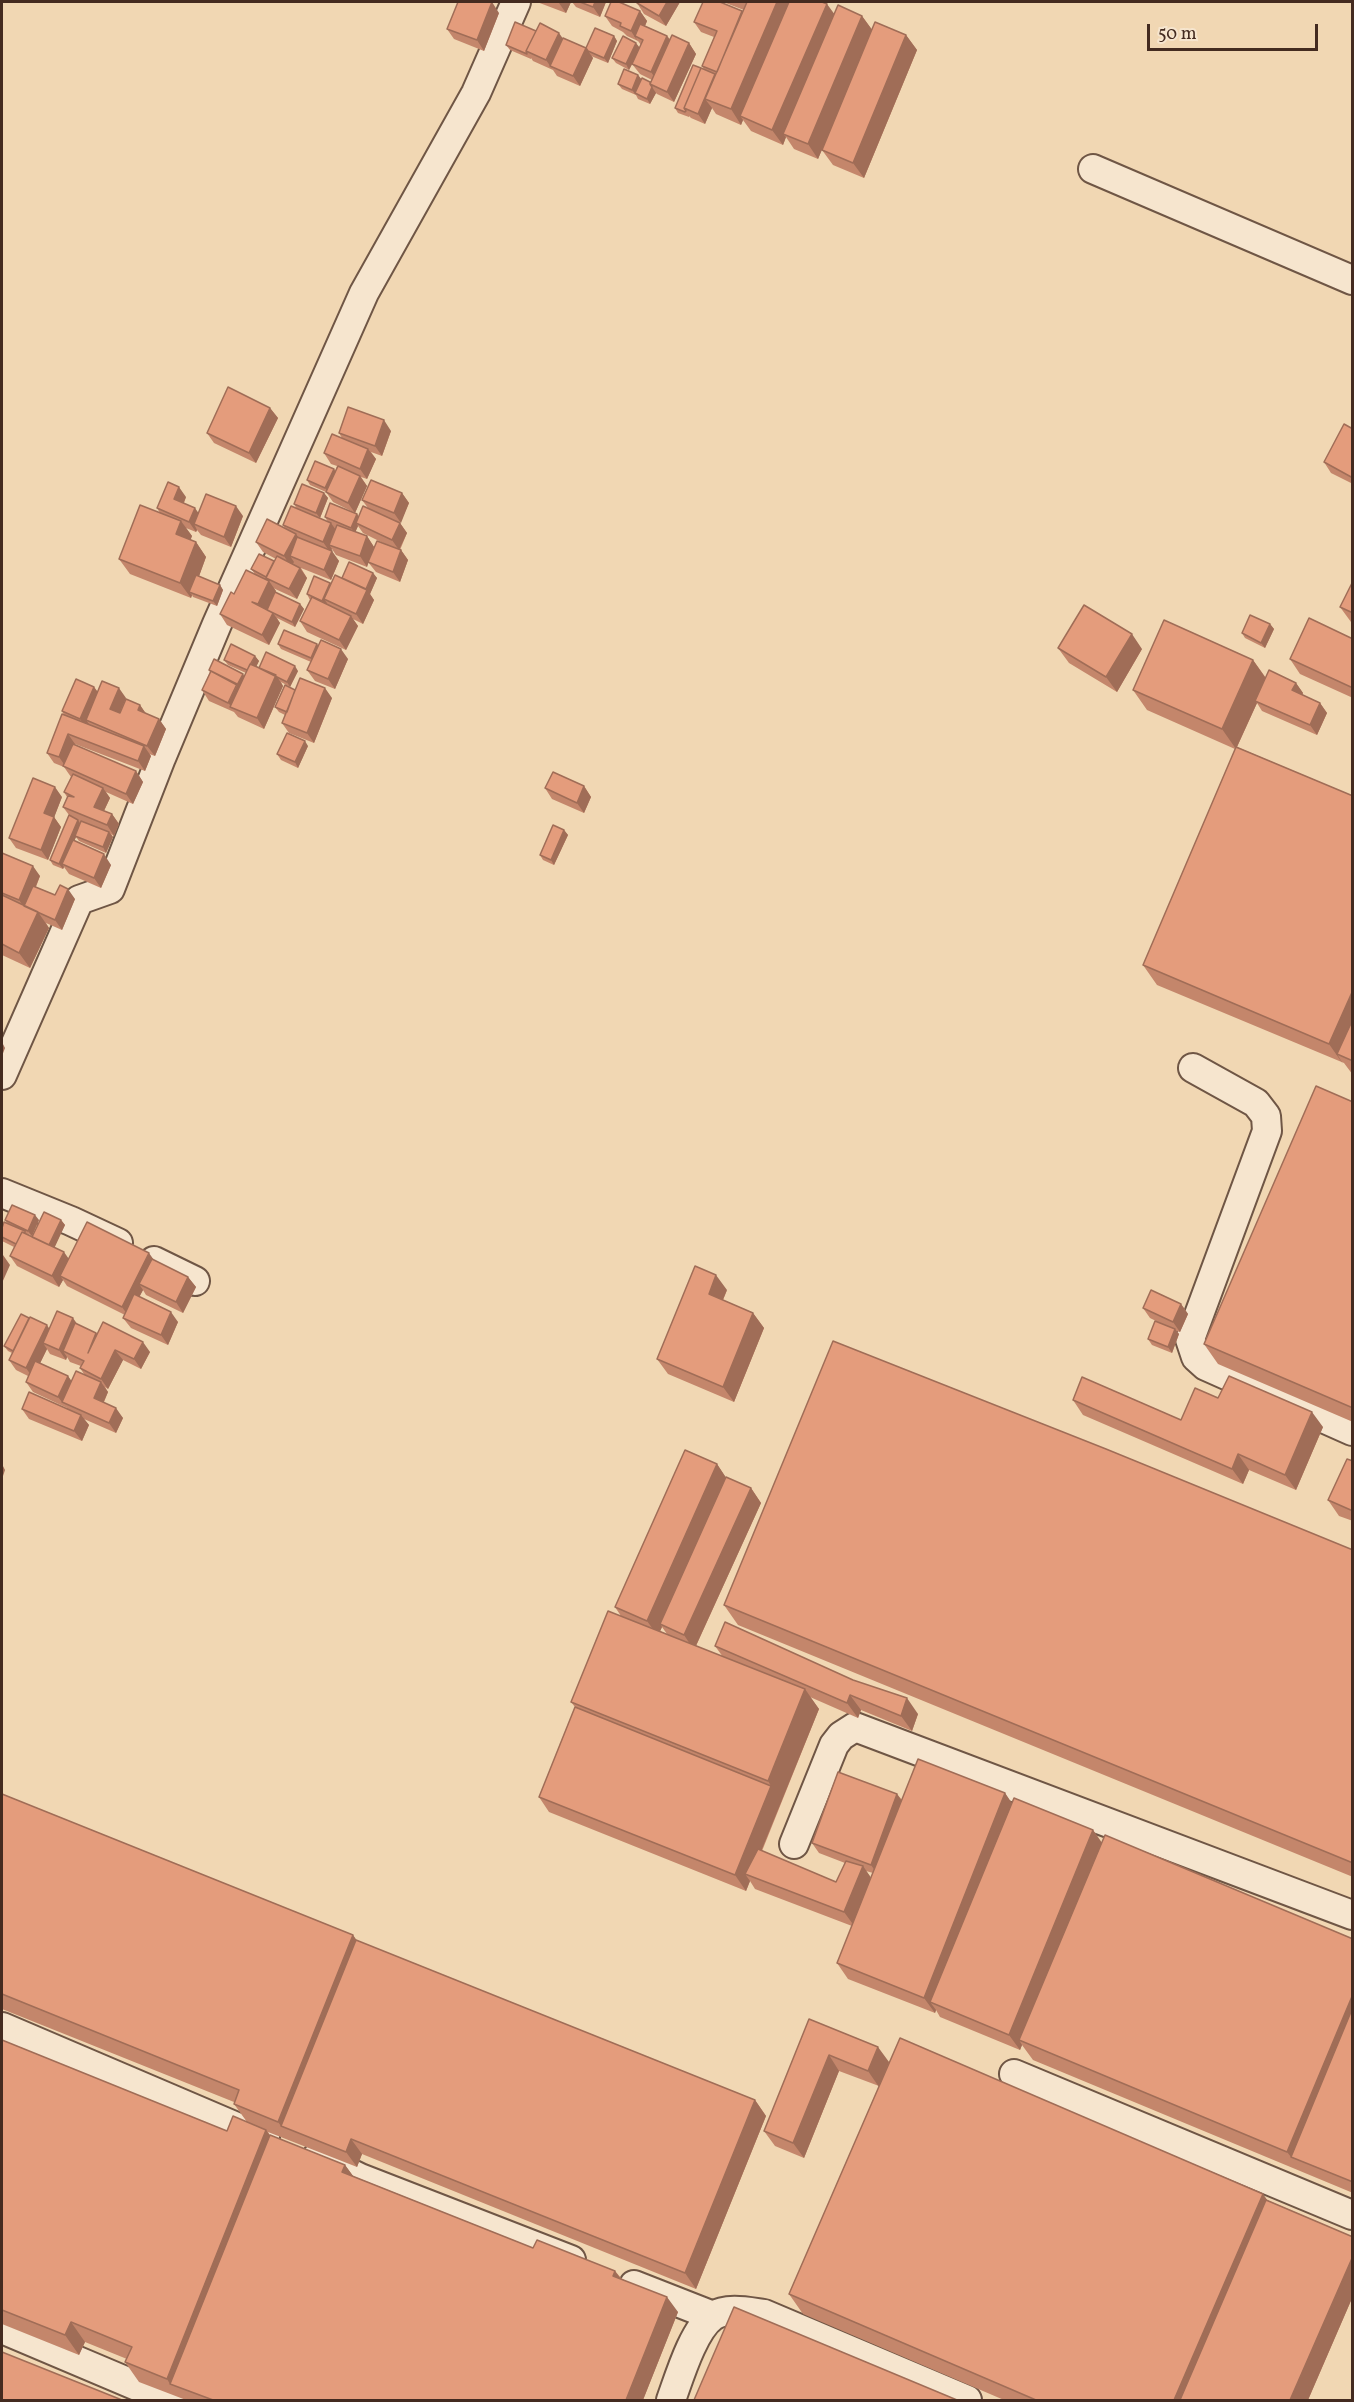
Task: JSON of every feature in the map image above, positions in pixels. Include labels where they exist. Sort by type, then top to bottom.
[{"type":"street","points":[[2,1075],[80,900],[110,890],[161,758],[217,624],[364,294],[476,93],[516,2]]},
{"type":"street","points":[[1093,169],[1353,280]]},
{"type":"street","points":[[1193,1068],[1256,1103],[1266,1116],[1267,1131],[1190,1339],[1192,1348],[1196,1357],[1206,1366],[1353,1431]]},
{"type":"street","points":[[2,1193],[72,1221],[195,1281]]},
{"type":"street","points":[[794,1844],[834,1745],[841,1736],[855,1727],[1353,1915]]},
{"type":"street","points":[[2,2027],[248,2132],[291,2144],[360,2178],[713,2316]]},
{"type":"street","points":[[1014,2074],[1353,2215]]},
{"type":"street","points":[[671,2400],[698,2334],[713,2316],[733,2310],[764,2314],[967,2400]]},
{"type":"street","points":[[2,2328],[170,2400]]},
{"type":"building","points":[[458,2],[492,2],[477,40],[447,29]]},
{"type":"building","points":[[580,2],[595,2],[593,7]]},
{"type":"building","points":[[611,2],[619,2],[640,11],[631,31],[620,26],[621,23],[605,16]]},
{"type":"building","points":[[638,2],[667,2],[659,16]]},
{"type":"building","points":[[703,2],[720,2],[742,11],[717,72],[702,66],[717,31],[694,22]]},
{"type":"building","points":[[747,2],[777,2],[731,109],[705,99]]},
{"type":"building","points":[[789,2],[827,4],[772,130],[740,116]]},
{"type":"building","points":[[838,5],[862,16],[808,144],[783,134]]},
{"type":"building","points":[[515,22],[536,31],[526,51],[527,54],[506,45]]},
{"type":"building","points":[[875,22],[906,35],[853,163],[822,150]]},
{"type":"building","points":[[540,23],[559,33],[546,60],[526,51]]},
{"type":"building","points":[[640,24],[667,36],[651,72],[632,64],[643,40],[635,36]]},
{"type":"building","points":[[595,28],[614,36],[604,58],[586,48]]},
{"type":"building","points":[[672,35],[689,43],[667,92],[650,84]]},
{"type":"building","points":[[623,36],[636,43],[626,64],[612,58]]},
{"type":"building","points":[[563,38],[586,48],[573,76],[550,66]]},
{"type":"building","points":[[693,65],[701,68],[684,108],[685,112],[675,108]]},
{"type":"building","points":[[701,68],[715,74],[698,114],[684,108]]},
{"type":"building","points":[[624,69],[638,75],[632,90],[618,84]]},
{"type":"building","points":[[642,78],[650,82],[652,87],[647,99],[635,93]]},
{"type":"building","points":[[228,387],[270,408],[249,453],[207,433]]},
{"type":"building","points":[[348,407],[384,420],[375,446],[339,433]]},
{"type":"building","points":[[1344,424],[1353,429],[1353,478],[1324,462]]},
{"type":"building","points":[[332,434],[368,449],[360,469],[324,453]]},
{"type":"building","points":[[315,461],[334,469],[325,488],[307,480]]},
{"type":"building","points":[[338,466],[360,476],[348,503],[326,492]]},
{"type":"building","points":[[371,480],[402,493],[394,513],[362,500]]},
{"type":"building","points":[[168,482],[179,487],[174,499],[195,508],[189,522],[157,508]]},
{"type":"building","points":[[302,484],[324,493],[316,513],[294,504]]},
{"type":"building","points":[[206,494],[236,506],[224,537],[194,524]]},
{"type":"building","points":[[330,503],[357,514],[351,528],[325,517]]},
{"type":"building","points":[[140,505],[181,521],[176,534],[196,542],[180,583],[119,559]]},
{"type":"building","points":[[291,506],[331,523],[323,542],[283,525]]},
{"type":"building","points":[[363,506],[400,523],[392,540],[356,523]]},
{"type":"building","points":[[267,519],[296,534],[284,556],[256,542]]},
{"type":"building","points":[[337,525],[367,536],[360,556],[329,545]]},
{"type":"building","points":[[297,537],[332,551],[324,570],[290,556]]},
{"type":"building","points":[[377,541],[401,550],[393,572],[368,562]]},
{"type":"building","points":[[259,554],[274,561],[266,577],[251,569]]},
{"type":"building","points":[[277,556],[300,568],[289,589],[266,578]]},
{"type":"building","points":[[349,562],[373,573],[366,589],[342,578]]},
{"type":"building","points":[[246,570],[269,581],[258,604],[252,602],[273,613],[262,635],[220,614],[231,592],[234,594]]},
{"type":"building","points":[[196,575],[220,585],[213,601],[189,592]]},
{"type":"building","points":[[335,575],[367,590],[356,614],[324,599]]},
{"type":"building","points":[[314,576],[330,583],[322,601],[307,594]]},
{"type":"building","points":[[1353,581],[1353,613],[1340,607]]},
{"type":"building","points":[[275,592],[300,604],[292,622],[267,610]]},
{"type":"building","points":[[312,597],[351,616],[339,640],[300,621]]},
{"type":"building","points":[[1084,605],[1132,634],[1106,677],[1058,648]]},
{"type":"building","points":[[1250,615],[1270,624],[1261,643],[1242,633]]},
{"type":"building","points":[[1309,618],[1353,639],[1353,688],[1290,659]]},
{"type":"building","points":[[1164,620],[1253,660],[1222,729],[1133,690]]},
{"type":"building","points":[[284,630],[317,644],[311,658],[278,644]]},
{"type":"building","points":[[321,640],[341,649],[328,679],[307,670]]},
{"type":"building","points":[[231,644],[255,656],[247,670],[224,660]]},
{"type":"building","points":[[266,652],[295,666],[287,682],[259,668]]},
{"type":"building","points":[[214,659],[243,674],[237,685],[209,670]]},
{"type":"building","points":[[250,664],[276,675],[257,718],[230,707]]},
{"type":"building","points":[[1269,670],[1296,683],[1292,690],[1320,703],[1310,725],[1255,701]]},
{"type":"building","points":[[211,671],[237,684],[228,703],[202,690]]},
{"type":"building","points":[[300,678],[325,688],[307,733],[282,723]]},
{"type":"building","points":[[76,679],[94,687],[80,719],[62,711]]},
{"type":"building","points":[[102,681],[119,688],[110,709],[120,713],[126,699],[140,705],[138,710],[159,719],[147,746],[86,720]]},
{"type":"building","points":[[285,685],[295,690],[287,712],[275,707]]},
{"type":"building","points":[[62,714],[144,746],[138,761],[68,734],[59,757],[47,753]]},
{"type":"building","points":[[287,733],[305,741],[295,762],[277,754]]},
{"type":"building","points":[[73,744],[136,771],[126,794],[63,766]]},
{"type":"building","points":[[1236,747],[1353,796],[1353,990],[1329,1044],[1143,965]]},
{"type":"building","points":[[553,772],[584,786],[577,803],[545,788]]},
{"type":"building","points":[[73,774],[103,788],[94,807],[112,814],[107,825],[63,807],[68,796],[74,797],[64,792]]},
{"type":"building","points":[[33,778],[55,787],[44,813],[54,817],[41,850],[9,838]]},
{"type":"building","points":[[69,815],[78,820],[59,864],[50,860]]},
{"type":"building","points":[[81,821],[109,832],[103,847],[75,836]]},
{"type":"building","points":[[553,825],[564,830],[551,860],[540,855]]},
{"type":"building","points":[[73,840],[104,854],[94,878],[62,864]]},
{"type":"building","points":[[2,853],[33,866],[19,900],[2,893]]},
{"type":"building","points":[[60,885],[68,889],[55,920],[24,906],[33,886],[55,895]]},
{"type":"building","points":[[2,895],[38,912],[19,953],[2,944]]},
{"type":"building","points":[[1353,1019],[1353,1061],[1337,1054]]},
{"type":"building","points":[[1316,1086],[1353,1102],[1353,1408],[1204,1344]]},
{"type":"building","points":[[12,1205],[35,1215],[28,1231],[5,1220]]},
{"type":"building","points":[[44,1212],[61,1220],[49,1245],[32,1237]]},
{"type":"building","points":[[4,1222],[25,1231],[25,1233],[22,1232],[16,1244],[2,1237]]},
{"type":"building","points":[[87,1222],[149,1253],[122,1307],[60,1276]]},
{"type":"building","points":[[22,1232],[64,1252],[52,1276],[10,1256]]},
{"type":"building","points":[[152,1259],[188,1277],[176,1302],[139,1284]]},
{"type":"building","points":[[695,1266],[716,1275],[709,1294],[753,1313],[723,1387],[657,1359]]},
{"type":"building","points":[[1151,1290],[1181,1304],[1173,1322],[1143,1308]]},
{"type":"building","points":[[134,1294],[171,1312],[161,1335],[123,1318]]},
{"type":"building","points":[[57,1311],[73,1318],[59,1350],[43,1343]]},
{"type":"building","points":[[21,1314],[29,1318],[13,1351],[4,1346]]},
{"type":"building","points":[[30,1317],[47,1325],[26,1368],[9,1360]]},
{"type":"building","points":[[1155,1321],[1175,1329],[1168,1347],[1148,1339]]},
{"type":"building","points":[[103,1322],[143,1342],[134,1359],[115,1350],[101,1379],[80,1368],[84,1361],[63,1351],[75,1323],[96,1333],[88,1353]]},
{"type":"building","points":[[833,1341],[1353,1550],[1353,1863],[724,1605]]},
{"type":"building","points":[[35,1361],[68,1376],[58,1397],[26,1382]]},
{"type":"building","points":[[76,1371],[101,1382],[94,1398],[116,1408],[109,1423],[62,1402]]},
{"type":"building","points":[[1229,1376],[1312,1412],[1285,1475],[1238,1454],[1232,1469],[1073,1400],[1082,1377],[1181,1420],[1195,1388],[1218,1398]]},
{"type":"building","points":[[29,1392],[81,1415],[74,1431],[22,1409]]},
{"type":"building","points":[[685,1450],[717,1464],[647,1621],[615,1607]]},
{"type":"building","points":[[1347,1459],[1353,1461],[1353,1511],[1328,1500]]},
{"type":"building","points":[[726,1477],[751,1488],[684,1635],[660,1624]]},
{"type":"building","points":[[608,1611],[805,1689],[768,1781],[571,1702]]},
{"type":"building","points":[[725,1622],[853,1680],[907,1698],[901,1716],[850,1695],[847,1703],[715,1646]]},
{"type":"building","points":[[575,1707],[771,1786],[735,1875],[539,1797]]},
{"type":"building","points":[[918,1759],[1005,1793],[924,1998],[837,1963]]},
{"type":"building","points":[[838,1772],[897,1794],[871,1865],[812,1843]]},
{"type":"building","points":[[2,1794],[353,1935],[278,2122],[234,2104],[239,2090],[2,1994]]},
{"type":"building","points":[[1014,1798],[1093,1830],[1009,2035],[930,2002]]},
{"type":"building","points":[[1105,1835],[1353,1939],[1353,1994],[1287,2152],[1019,2040]]},
{"type":"building","points":[[758,1849],[836,1882],[846,1861],[863,1866],[844,1912],[745,1874]]},
{"type":"building","points":[[356,1940],[755,2100],[685,2273],[351,2139],[346,2152],[281,2126]]},
{"type":"building","points":[[1353,2007],[1353,2182],[1291,2157]]},
{"type":"building","points":[[809,2019],[878,2047],[868,2071],[829,2055],[793,2143],[764,2131]]},
{"type":"building","points":[[900,2038],[1263,2194],[1174,2400],[1036,2400],[789,2294]]},
{"type":"building","points":[[2,2040],[227,2131],[233,2116],[266,2130],[167,2379],[125,2362],[132,2347],[71,2322],[65,2335],[2,2310]]},
{"type":"building","points":[[270,2135],[345,2165],[342,2172],[533,2248],[537,2240],[615,2271],[613,2276],[667,2297],[626,2400],[213,2400],[170,2384]]},
{"type":"building","points":[[1266,2200],[1353,2237],[1353,2256],[1290,2400],[1180,2400]]},
{"type":"building","points":[[734,2307],[957,2400],[694,2400]]},
{"type":"building","points":[[2,2352],[122,2400],[2,2400]]}]
